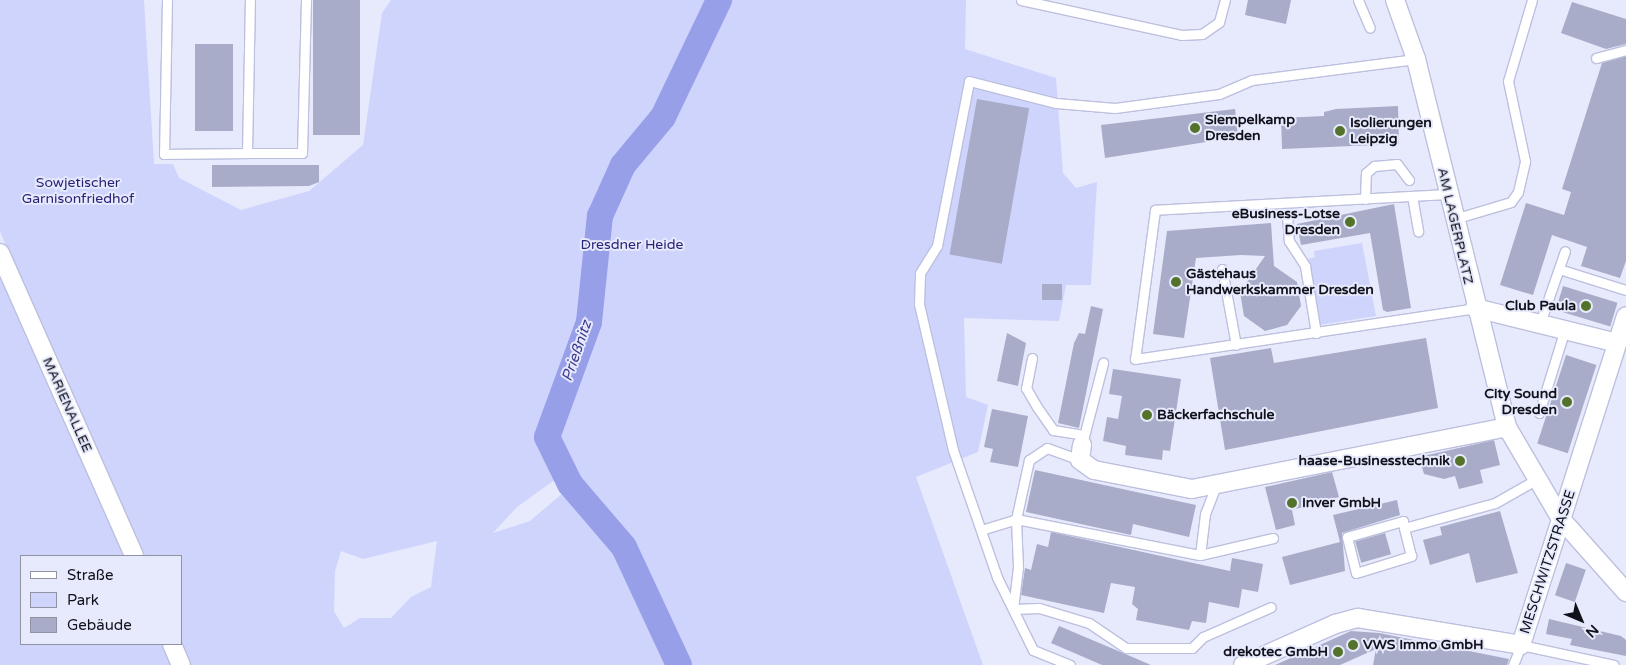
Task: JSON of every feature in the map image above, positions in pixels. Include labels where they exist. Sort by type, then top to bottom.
[{"type":"street","name":"AM LAGERPLATZ","points":[[1395,0],[1416,59],[1474,308],[1507,427],[1561,519],[1626,592]]},
{"type":"street","name":"MARIENALLEE","points":[[0,253],[134,555]]},
{"type":"street","points":[[1474,308],[1540,323],[1617,344]]},
{"type":"street","name":"MESCHWITZSTRASSE","points":[[1243,665],[1335,624],[1358,618],[1521,645],[1626,316]]},
{"type":"street","points":[[1082,446],[1094,470],[1178,488],[1216,485],[1507,427]]},
{"type":"street","points":[[172,645],[181,665]]},
{"type":"lane","points":[[167,0],[164,154],[302,153],[306,0]]},
{"type":"lane","points":[[247,153],[250,0]]},
{"type":"lane","points":[[1021,0],[1181,35],[1202,34],[1220,22],[1225,0]]},
{"type":"lane","points":[[1358,0],[1370,28]]},
{"type":"lane","points":[[1453,219],[1511,202],[1518,192],[1525,161],[1508,81],[1532,0]]},
{"type":"lane","points":[[1596,58],[1626,50]]},
{"type":"lane","points":[[1070,665],[1033,650],[1013,609],[981,530],[952,450],[920,304],[920,273],[937,246],[969,81],[1056,103],[1115,108],[1219,94],[1252,80],[1416,59]]},
{"type":"lane","points":[[1365,199],[1366,173],[1374,166],[1397,164],[1409,180]]},
{"type":"lane","points":[[1447,194],[1155,210],[1135,359],[1474,308]]},
{"type":"lane","points":[[1412,196],[1418,231]]},
{"type":"lane","points":[[1287,215],[1290,241],[1305,266],[1316,333]]},
{"type":"lane","points":[[1540,323],[1565,251]]},
{"type":"lane","points":[[1222,269],[1236,345]]},
{"type":"lane","points":[[1559,269],[1626,290]]},
{"type":"lane","points":[[1539,413],[1565,330]]},
{"type":"lane","points":[[1032,358],[1026,388],[1053,430],[1082,446]]},
{"type":"lane","points":[[1082,446],[1103,363]]},
{"type":"lane","points":[[1013,609],[1018,567],[1016,519],[1029,460],[1047,448],[1082,446]]},
{"type":"lane","points":[[1404,528],[1494,503],[1537,480]]},
{"type":"lane","points":[[1200,555],[1205,514],[1216,485]]},
{"type":"lane","points":[[981,530],[1016,519],[1200,555],[1273,538]]},
{"type":"lane","points":[[1403,521],[1404,528],[1411,556],[1356,574],[1347,537],[1403,521]]},
{"type":"lane","points":[[1013,609],[1039,608],[1089,623],[1126,648],[1160,649],[1192,648],[1203,637],[1271,607]]},
{"type":"lane","points":[[1513,665],[1521,645],[1614,665]]},
{"type":"green space","name":"Dresdner Heide","points":[[0,0],[144,0],[154,164],[173,164],[179,178],[241,210],[309,191],[363,145],[382,13],[391,0],[966,0],[965,49],[1056,78],[1063,173],[1076,188],[1097,182],[1091,285],[1066,285],[1059,321],[964,318],[966,397],[988,405],[978,452],[916,477],[983,665],[0,665],[0,267],[24,290],[0,231]],"holes":[[[556,479],[563,493],[530,521],[493,533],[517,507]],[[437,541],[431,587],[411,597],[391,618],[360,618],[344,628],[334,611],[335,571],[341,551],[363,559]]]},
{"type":"green space","points":[[1362,243],[1376,316],[1319,325],[1308,259],[1315,257],[1314,251]]},
{"type":"building","points":[[313,0],[360,0],[360,135],[313,135]]},
{"type":"building","points":[[1248,0],[1291,0],[1286,24],[1245,15]]},
{"type":"building","points":[[1572,2],[1626,19],[1626,44],[1606,49],[1561,33]]},
{"type":"building","points":[[195,44],[233,44],[233,131],[195,131]]},
{"type":"building","points":[[1626,56],[1626,261],[1620,278],[1581,266],[1587,247],[1552,235],[1533,295],[1500,285],[1526,203],[1564,215],[1571,192],[1562,189],[1602,63]]},
{"type":"building","points":[[977,99],[1029,108],[1002,264],[950,255]]},
{"type":"building","name":"Isolierungen Leipzig","points":[[1398,106],[1399,144],[1282,149],[1281,118],[1324,116],[1324,112],[1336,109]]},
{"type":"building","points":[[1235,109],[1238,137],[1105,158],[1101,125]]},
{"type":"building","points":[[212,165],[319,165],[319,182],[309,186],[212,187]]},
{"type":"building","points":[[1394,204],[1411,308],[1387,312],[1383,310],[1370,233],[1301,245],[1297,224]]},
{"type":"building","name":"Gästehaus Handwerkskammer Dresden","points":[[1271,223],[1274,266],[1297,282],[1301,306],[1287,325],[1265,331],[1244,316],[1240,292],[1265,256],[1241,255],[1196,258],[1184,338],[1153,334],[1167,231]]},
{"type":"building","points":[[1042,284],[1062,284],[1062,300],[1042,300]]},
{"type":"building","name":"Club Paula","points":[[1563,286],[1618,303],[1610,327],[1556,310]]},
{"type":"building","points":[[1091,306],[1103,309],[1079,428],[1058,423],[1074,343],[1079,333],[1085,334]]},
{"type":"building","points":[[1007,333],[1026,343],[1018,386],[997,381]]},
{"type":"building","points":[[1426,338],[1438,408],[1225,450],[1210,358],[1271,348],[1274,363]]},
{"type":"building","name":"City Sound Dresden","points":[[1566,355],[1596,365],[1568,453],[1537,443]]},
{"type":"building","name":"Bäckerfachschule","points":[[1113,369],[1181,379],[1170,451],[1163,450],[1162,460],[1125,455],[1126,446],[1103,441],[1107,417],[1118,419],[1122,396],[1109,394]]},
{"type":"building","points":[[992,409],[1028,416],[1018,467],[990,462],[993,449],[984,447]]},
{"type":"building","name":"haase-Businesstechnik","points":[[1494,440],[1500,465],[1480,470],[1483,483],[1459,489],[1455,476],[1444,479],[1424,474],[1419,457]]},
{"type":"building","points":[[1035,470],[1196,505],[1189,537],[1133,524],[1131,535],[1026,512]]},
{"type":"building","name":"Inver GmbH","points":[[1332,472],[1339,497],[1292,510],[1295,525],[1276,530],[1265,487]]},
{"type":"building","points":[[1397,500],[1400,515],[1342,533],[1345,571],[1290,585],[1282,557],[1340,542],[1333,515]]},
{"type":"building","points":[[1500,511],[1518,573],[1476,583],[1469,553],[1430,565],[1423,540],[1442,535],[1440,527]]},
{"type":"building","points":[[1051,532],[1230,571],[1232,558],[1263,564],[1258,592],[1242,589],[1239,608],[1209,602],[1206,623],[1192,621],[1189,630],[1136,620],[1138,609],[1132,604],[1135,587],[1111,583],[1104,613],[1021,595],[1025,568],[1031,570],[1037,544],[1048,547]]},
{"type":"building","points":[[1385,533],[1391,554],[1361,563],[1355,542]]},
{"type":"building","points":[[1566,563],[1586,570],[1575,602],[1555,595]]},
{"type":"building","points":[[1549,619],[1621,636],[1626,640],[1626,656],[1570,645],[1572,639],[1546,634]]},
{"type":"building","points":[[1059,626],[1151,665],[1102,665],[1051,643]]},
{"type":"building","points":[[1351,631],[1379,633],[1509,659],[1507,665],[1373,665],[1376,649],[1340,665],[1275,665]]},
{"type":"waterway","name":"Prießnitz","points":[[679,665],[624,547],[570,484],[547,437],[589,322],[600,216],[623,165],[663,117],[719,0]]},
{"type":"place","name":"Siempelkamp Dresden","points":[[1195,128]]},
{"type":"place","name":"Isolierungen Leipzig","points":[[1340,131]]},
{"type":"place","name":"eBusiness-Lotse Dresden","points":[[1350,222]]},
{"type":"place","name":"Gästehaus Handwerkskammer Dresden","points":[[1176,282]]},
{"type":"place","name":"Club Paula","points":[[1586,306]]},
{"type":"place","name":"City Sound Dresden","points":[[1567,402]]},
{"type":"place","name":"Bäckerfachschule","points":[[1147,415]]},
{"type":"place","name":"haase-Businesstechnik","points":[[1460,461]]},
{"type":"place","name":"Inver GmbH","points":[[1292,503]]},
{"type":"place","name":"VWS Immo GmbH","points":[[1353,645]]},
{"type":"place","name":"drekotec GmbH","points":[[1338,652]]},
{"type":"park label","name":"Sowjetischer Garnisonfriedhof","points":[[78,192]]}]
